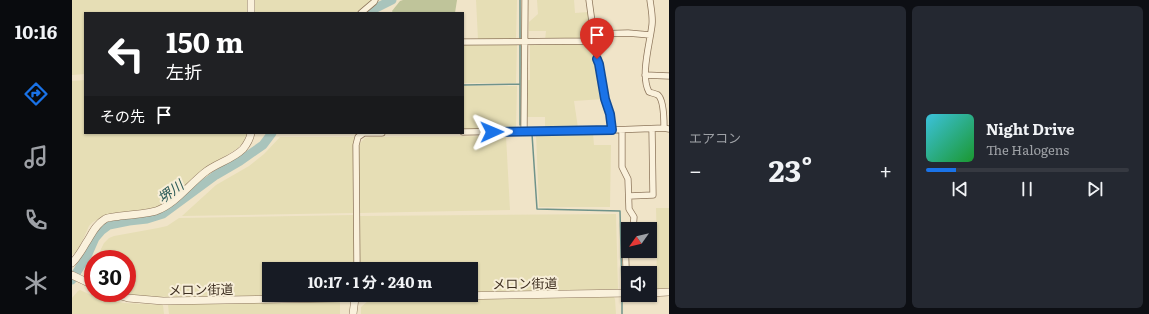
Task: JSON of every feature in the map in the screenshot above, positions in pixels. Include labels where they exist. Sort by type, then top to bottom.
[{"type":"street","points":[[251,0],[251,12]]},
{"type":"street","points":[[362,12],[375,0]]},
{"type":"street","points":[[524,131],[525,0]]},
{"type":"street","points":[[589,0],[597,59],[605,99],[610,114],[612,130]]},
{"type":"street","points":[[464,132],[666,128],[660,98],[658,95],[649,92],[646,87],[645,75],[650,35],[653,24],[650,0]]},
{"type":"street","points":[[594,34],[628,33],[650,35]]},
{"type":"street","points":[[464,42],[594,41]]},
{"type":"street","points":[[645,75],[669,76]]},
{"type":"street","points":[[662,106],[669,106]]},
{"type":"street","points":[[629,196],[653,195],[652,129]]},
{"type":"street","points":[[622,130],[622,167],[628,179],[629,209],[634,217],[634,222]]},
{"type":"street","points":[[72,263],[84,248],[94,228],[100,223],[107,218],[143,214],[164,207],[204,173],[243,149],[250,139],[251,134]]},
{"type":"street","points":[[357,262],[356,145],[358,137],[362,134]]},
{"type":"street","points":[[72,275],[84,281]]},
{"type":"street","points":[[657,292],[669,292]]},
{"type":"street","name":"メロン街道","points":[[478,295],[621,293]]},
{"type":"street","name":"メロン街道","points":[[136,299],[163,301],[262,299]]},
{"type":"street","points":[[354,314],[355,302]]},
{"type":"shaded area","points":[[72,0],[248,0],[248,12],[84,12],[84,74],[72,75]]},
{"type":"shaded area","points":[[255,0],[372,0],[357,12],[255,12]]},
{"type":"shaded area","points":[[476,0],[517,0],[516,40],[478,40]]},
{"type":"shaded area","points":[[537,0],[574,0],[575,13],[589,12],[591,39],[545,40],[546,31],[529,31],[529,22],[538,14]]},
{"type":"shaded area","points":[[591,43],[603,99],[574,101],[578,128],[545,128],[545,117],[527,117],[528,80],[530,80],[530,44]]},
{"type":"shaded area","points":[[464,44],[517,44],[516,83],[464,83]]},
{"type":"shaded area","points":[[84,80],[84,134],[247,134],[244,141],[238,148],[199,173],[180,191],[159,206],[142,212],[115,213],[104,216],[93,222],[89,226],[78,251],[72,255],[72,81]]},
{"type":"shaded area","points":[[464,86],[517,86],[516,127],[514,130],[464,131]]},
{"type":"shaded area","points":[[593,133],[594,145],[611,145],[610,207],[539,207],[536,134]]},
{"type":"shaded area","points":[[506,136],[510,210],[359,213],[359,147],[360,143],[365,138]]},
{"type":"shaded area","points":[[280,137],[354,137],[354,213],[182,216],[216,185],[249,166],[264,154]]},
{"type":"shaded area","points":[[656,208],[669,208],[669,289],[657,289]]},
{"type":"shaded area","points":[[616,214],[618,289],[478,292],[478,262],[359,262],[360,216]]},
{"type":"shaded area","points":[[354,215],[354,262],[262,262],[262,296],[144,297],[136,296],[136,250],[100,250],[104,243],[109,238],[114,236],[167,226],[179,218]]},
{"type":"shaded area","points":[[80,290],[84,292],[84,302],[119,302],[163,305],[164,314],[72,314],[72,298]]},
{"type":"shaded area","points":[[614,297],[616,314],[361,314],[361,307],[367,302],[478,302],[478,299]]},
{"type":"shaded area","points":[[340,302],[340,314],[169,314],[168,305]]},
{"type":"green space","points":[[457,0],[455,12],[392,12],[400,1]]},
{"type":"waterway","name":"堺川","points":[[370,12],[392,0]]},
{"type":"waterway","points":[[520,0],[520,40]]},
{"type":"waterway","points":[[464,85],[520,84],[520,44]]},
{"type":"waterway","points":[[520,84],[520,125]]},
{"type":"waterway","points":[[530,133],[532,134],[537,209],[620,211],[621,266]]},
{"type":"waterway","name":"堺川","points":[[72,280],[88,254],[95,238],[109,225],[147,219],[163,214],[216,175],[263,145],[271,134]]},
{"type":"waterway","points":[[622,302],[622,314]]},
{"type":"route","points":[[492,132],[612,130],[610,114],[605,99],[597,59]]}]
